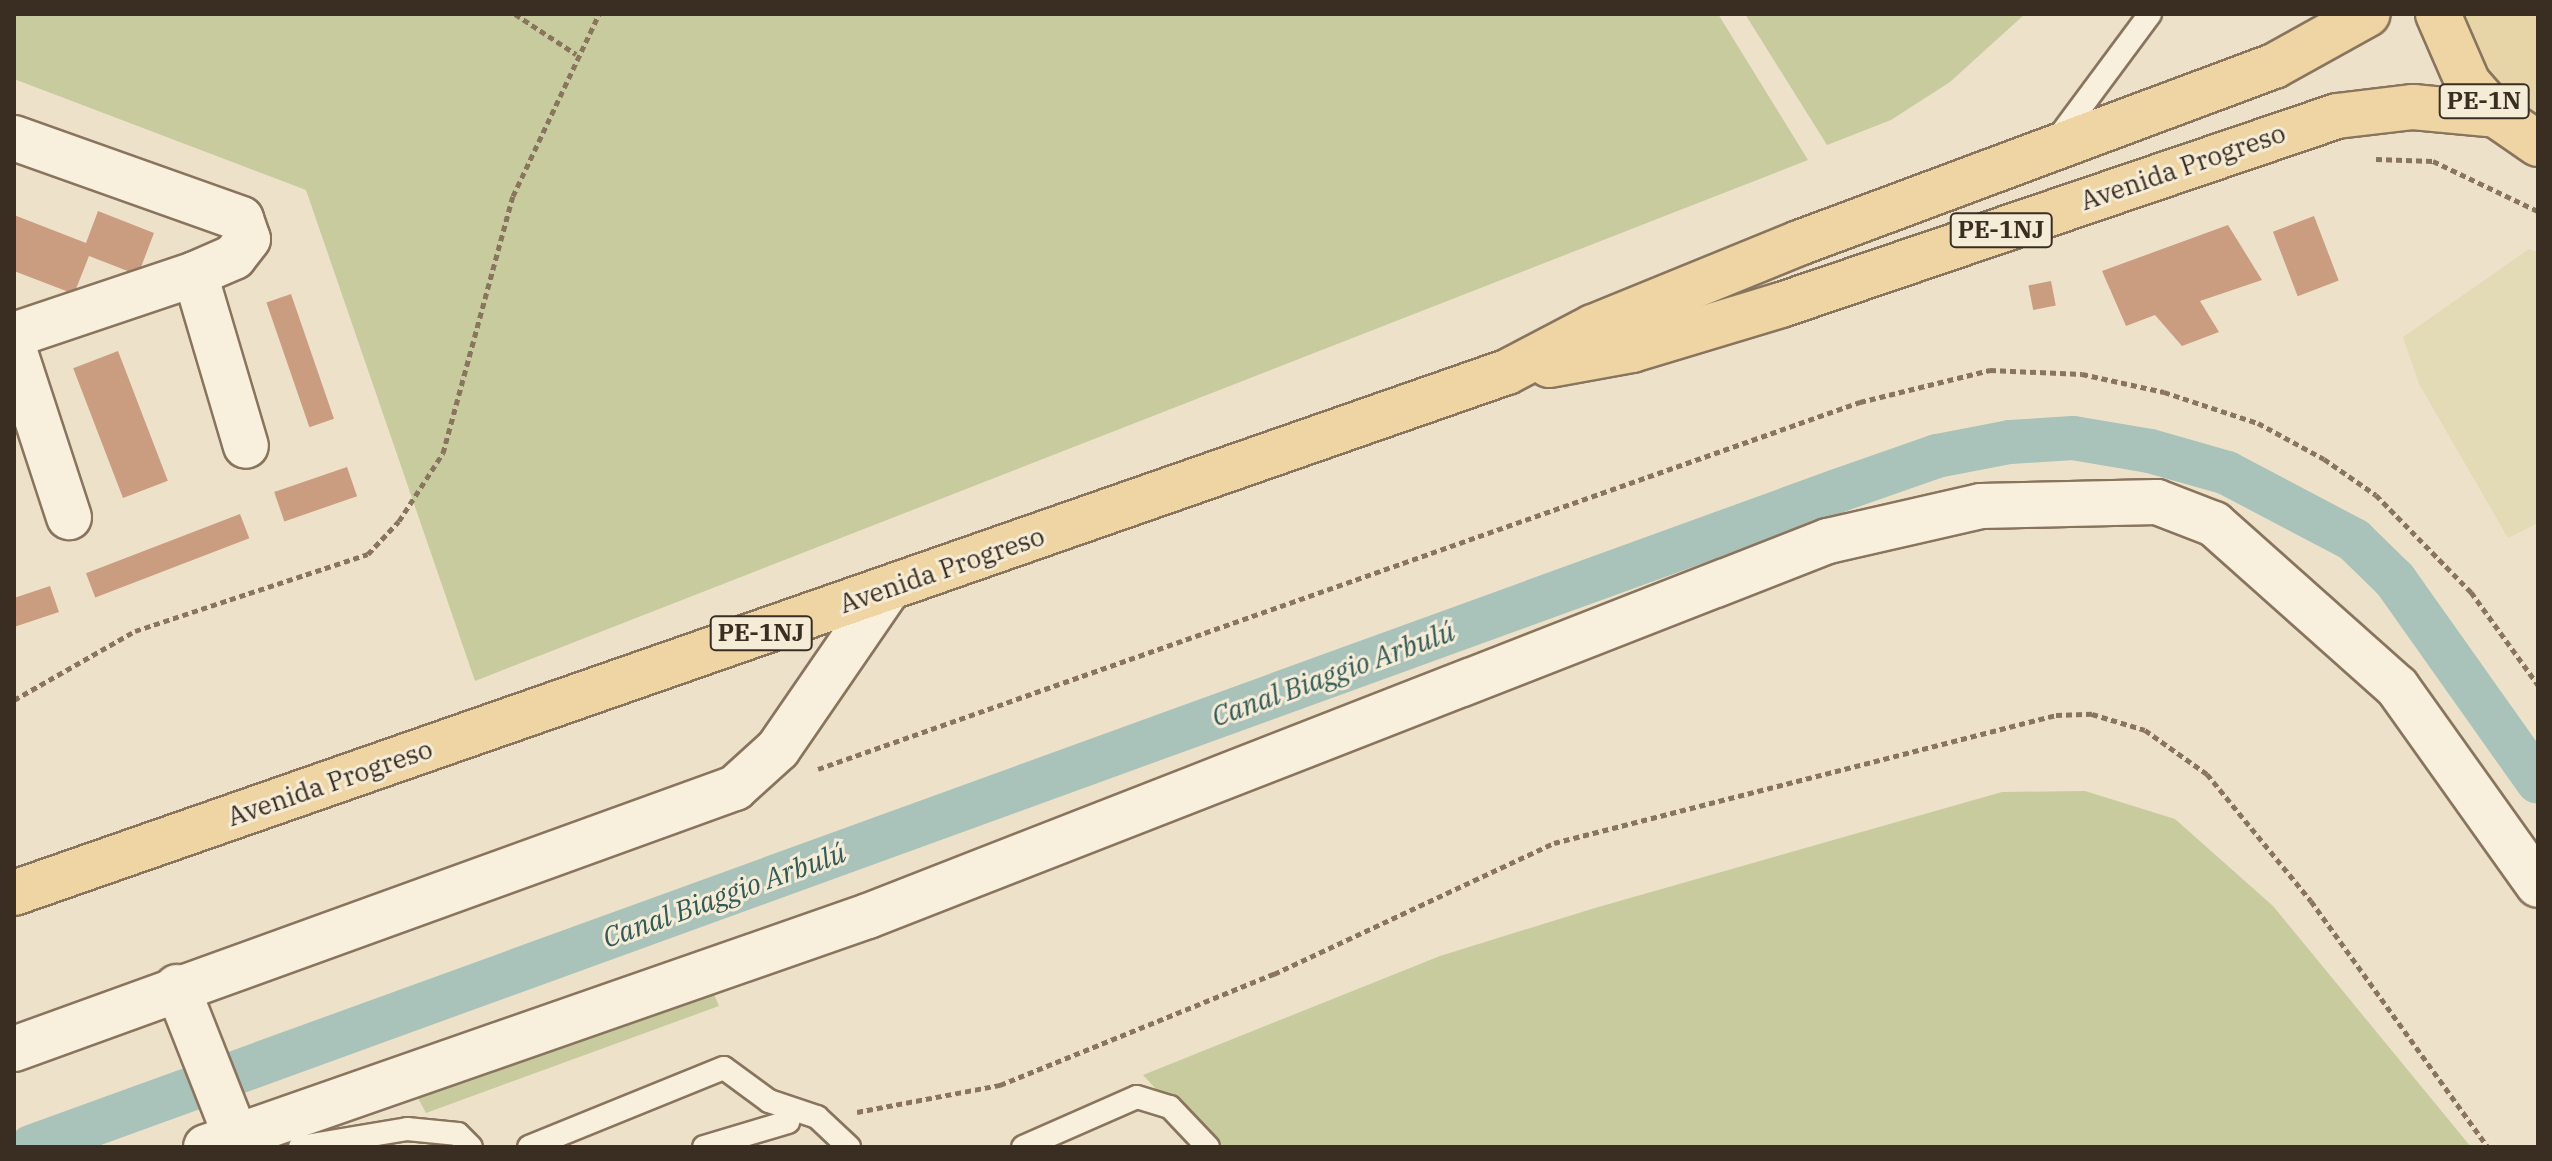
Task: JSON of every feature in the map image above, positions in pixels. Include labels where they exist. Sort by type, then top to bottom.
[{"type":"main road","name":"Avenida Progreso","points":[[14,893],[1507,372],[1607,321],[2274,66],[2368,14]]},
{"type":"main road","name":"PE-1N","points":[[2438,14],[2468,83],[2496,115],[2538,144]]},
{"type":"main road","name":"Avenida Progreso","points":[[1507,372],[1632,350],[1781,305],[2337,116],[2413,107],[2496,115]]},
{"type":"street","points":[[14,138],[241,219],[248,239],[234,257],[195,274],[14,335]]},
{"type":"street","points":[[195,274],[246,446]]},
{"type":"street","points":[[14,349],[69,517]]},
{"type":"street","points":[[177,987],[233,1144],[868,916],[1828,541],[1981,506],[2157,502],[2214,524],[2397,687],[2538,885]]},
{"type":"street","points":[[14,1049],[177,987],[735,788],[778,749],[888,589]]},
{"type":"lane","points":[[2048,150],[2150,14]]},
{"type":"lane","points":[[529,1147],[724,1068],[769,1101],[817,1117],[849,1147]]},
{"type":"lane","points":[[1031,1146],[1137,1097],[1170,1107],[1208,1147]]},
{"type":"lane","points":[[704,1147],[788,1122]]},
{"type":"lane","points":[[300,1147],[407,1129],[458,1134],[471,1147]]},
{"type":"path","points":[[515,14],[576,54]]},
{"type":"path","points":[[14,700],[135,631],[368,554],[399,521],[443,453],[494,251],[576,54],[599,14]]},
{"type":"path","points":[[2365,159],[2433,161],[2538,211]]},
{"type":"path","points":[[809,771],[1860,402],[1990,370],[2082,374],[2164,392],[2258,423],[2324,459],[2376,495],[2471,592],[2538,685]]},
{"type":"path","points":[[817,1117],[1000,1085],[1274,974],[1554,843],[2056,715],[2092,714],[2145,730],[2207,774],[2311,901],[2488,1147]]},
{"type":"shaded area","points":[[2529,249],[2538,252],[2538,523],[2508,538],[2419,384],[2403,337]]},
{"type":"green space","points":[[14,14],[1718,14],[1808,160],[475,681],[306,190],[14,79]]},
{"type":"green space","points":[[1745,14],[2025,14],[1950,82],[1891,120],[1827,145]]},
{"type":"green space","points":[[2085,791],[2175,819],[2273,906],[2471,1147],[1209,1147],[1143,1075],[1440,956],[1595,908],[2002,792]]},
{"type":"green space","points":[[709,983],[719,1006],[426,1113],[412,1087]]},
{"type":"sand","points":[[2457,14],[2538,14],[2538,116],[2493,82]]},
{"type":"building","points":[[98,211],[154,233],[138,275],[89,256],[74,294],[14,271],[14,215],[86,243]]},
{"type":"building","points":[[2314,216],[2339,280],[2298,296],[2273,232]]},
{"type":"building","points":[[2228,225],[2262,280],[2200,301],[2219,332],[2182,346],[2155,315],[2126,326],[2102,271]]},
{"type":"building","points":[[2051,281],[2056,306],[2033,310],[2028,285]]},
{"type":"building","points":[[291,294],[334,419],[309,427],[266,302]]},
{"type":"building","points":[[118,351],[168,481],[123,498],[73,368]]},
{"type":"building","points":[[347,467],[357,496],[284,521],[274,492]]},
{"type":"building","points":[[240,514],[249,538],[95,597],[86,573]]},
{"type":"building","points":[[50,586],[59,612],[14,627],[14,598]]},
{"type":"waterway","name":"Canal Biaggio Arbulú","points":[[31,1147],[1837,491],[1937,456],[2010,442],[2073,438],[2150,451],[2227,473],[2354,540],[2395,580],[2538,782]]}]
